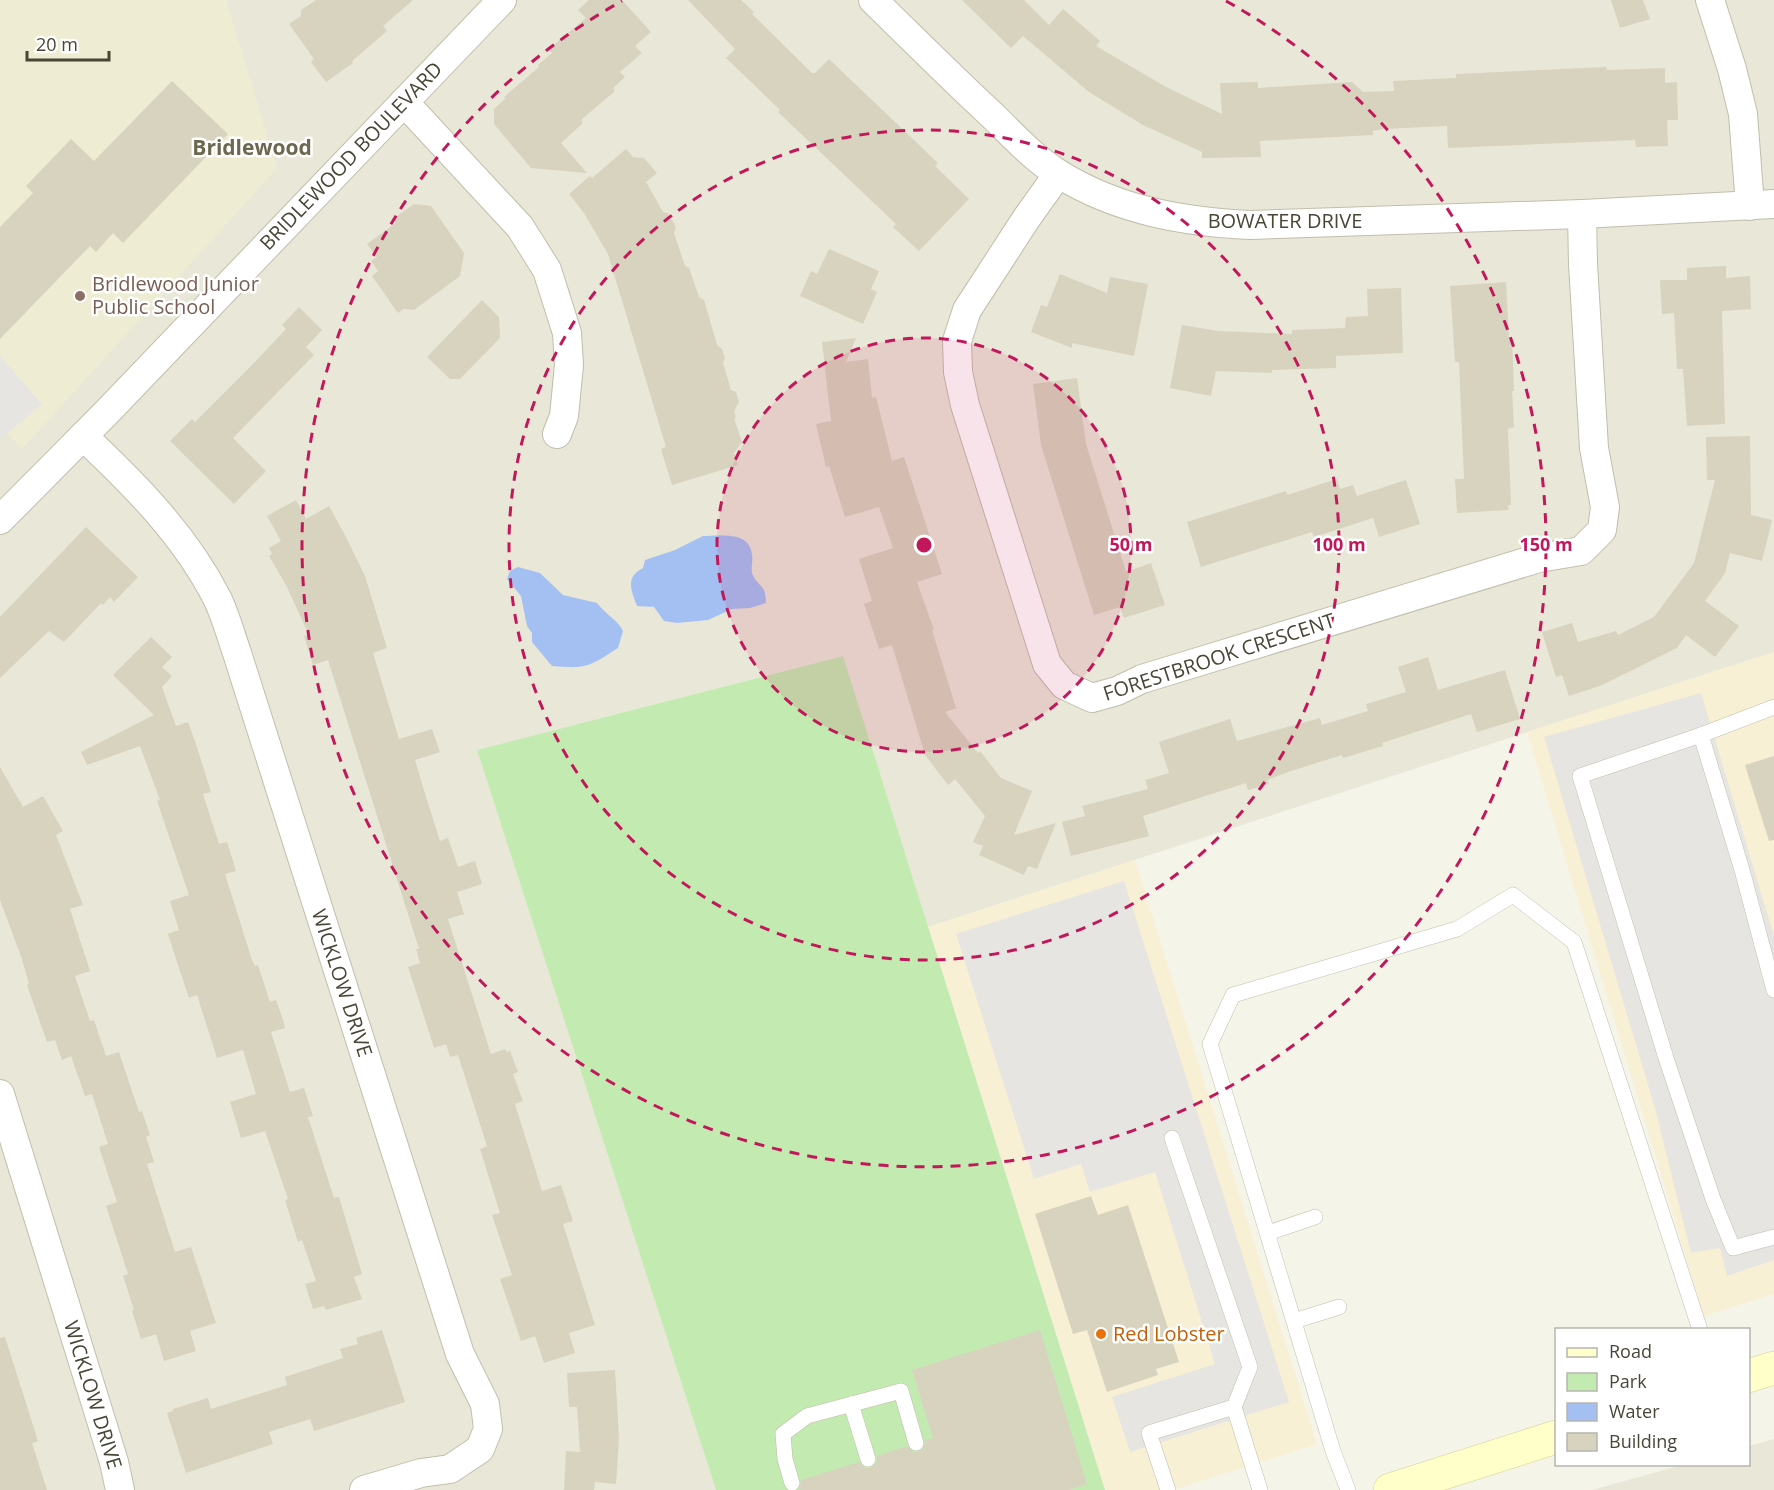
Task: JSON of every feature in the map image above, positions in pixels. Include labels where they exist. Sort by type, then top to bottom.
[{"type":"main road","points":[[1750,1376],[1774,1368]]},
{"type":"main road","points":[[1390,1490],[1555,1438]]},
{"type":"street","name":"BRIDLEWOOD BOULEVARD","points":[[0,520],[502,0]]},
{"type":"street","name":"BOWATER DRIVE","points":[[873,0],[983,108],[1058,174],[1119,204],[1164,216],[1208,223],[1250,225],[1582,214],[1762,205]]},
{"type":"street","points":[[1710,0],[1732,69],[1762,205]]},
{"type":"street","points":[[404,102],[520,228],[547,270],[567,333],[569,354],[564,416],[557,434]]},
{"type":"street","name":"FORESTBROOK CRESCENT","points":[[1058,174],[1026,219],[968,310],[957,341],[958,372],[965,405],[1047,664],[1064,686],[1092,698],[1117,690],[1142,678],[1539,558],[1581,551],[1602,530],[1605,507],[1594,448],[1582,214]]},
{"type":"street","name":"WICKLOW DRIVE","points":[[83,436],[151,502],[171,526],[197,563],[219,602],[460,1354],[485,1404],[488,1429],[480,1449],[450,1469],[421,1473],[364,1490]]},
{"type":"street","name":"WICKLOW DRIVE","points":[[0,1094],[114,1462],[120,1490]]},
{"type":"lane","points":[[1774,707],[1701,735],[1580,776],[1660,1037],[1713,1199],[1733,1248],[1774,1237]]},
{"type":"lane","points":[[1701,735],[1742,870],[1774,990]]},
{"type":"lane","points":[[1348,1490],[1333,1451],[1210,1044],[1233,995],[1456,929],[1513,895],[1574,942],[1701,1328]]},
{"type":"lane","points":[[1172,1138],[1250,1367],[1233,1407],[1260,1490]]},
{"type":"lane","points":[[1268,1233],[1315,1217]]},
{"type":"lane","points":[[1294,1321],[1339,1307]]},
{"type":"lane","points":[[792,1483],[785,1460],[783,1434],[807,1416],[901,1391],[916,1443]]},
{"type":"lane","points":[[851,1404],[868,1458]]},
{"type":"lane","points":[[1168,1490],[1149,1433],[1233,1407]]},
{"type":"shaded area","points":[[0,0],[1774,0],[1774,652],[928,927],[842,656],[477,750],[716,1490],[0,1490]]},
{"type":"shaded area","name":"Bridlewood Junior Public School","points":[[0,0],[226,0],[277,168],[22,449],[0,425]]},
{"type":"shaded area","points":[[0,356],[42,404],[2,438],[0,436]]},
{"type":"shaded area","points":[[1774,652],[1774,1294],[1704,1316],[1527,732]]},
{"type":"shaded area","points":[[1701,693],[1774,936],[1774,1260],[1727,1276],[1720,1248],[1691,1253],[1655,1108],[1544,737]]},
{"type":"shaded area","points":[[1135,860],[1317,1444],[1173,1490],[1105,1490],[928,927]]},
{"type":"shaded area","points":[[1124,881],[1289,1402],[1130,1452],[1112,1397],[1215,1364],[1155,1172],[1090,1192],[1081,1164],[1034,1179],[956,934]]},
{"type":"shaded area","points":[[1774,1439],[1774,1490],[1592,1490],[1678,1466],[1750,1466],[1750,1446]]},
{"type":"green space","points":[[843,656],[1105,1490],[716,1490],[477,750]]},
{"type":"water","points":[[703,536],[733,536],[746,541],[752,554],[752,573],[765,592],[766,603],[750,608],[732,609],[708,620],[677,623],[664,621],[654,607],[637,606],[631,584],[634,575],[643,568],[645,560],[675,550]]},
{"type":"water","points":[[518,567],[540,573],[563,595],[597,603],[623,631],[618,648],[580,667],[552,666],[532,642],[532,633],[527,626],[521,596],[507,579],[510,571]]},
{"type":"building","points":[[316,0],[413,0],[383,26],[387,31],[352,61],[353,63],[326,82],[311,62],[314,59],[289,24],[301,16],[301,10]]},
{"type":"building","points":[[589,0],[622,0],[651,32],[635,46],[642,53],[620,72],[625,77],[614,87],[614,92],[582,119],[582,124],[561,143],[587,173],[531,168],[494,124],[494,109],[552,53],[549,49],[586,18],[578,10]]},
{"type":"building","points":[[688,0],[741,0],[754,12],[752,14],[812,73],[815,73],[829,59],[938,163],[935,166],[969,199],[919,251],[893,227],[896,224],[778,112],[780,110],[726,58],[735,49]]},
{"type":"building","points":[[962,0],[1024,0],[1049,25],[1063,9],[1100,41],[1096,46],[1166,87],[1222,114],[1220,83],[1258,82],[1258,88],[1352,82],[1363,92],[1394,91],[1393,81],[1456,78],[1456,74],[1606,67],[1607,70],[1665,68],[1665,83],[1677,82],[1678,120],[1667,120],[1668,146],[1636,147],[1635,140],[1448,148],[1447,126],[1383,129],[1373,131],[1373,135],[1260,141],[1261,157],[1202,158],[1202,152],[1143,125],[1089,92],[1023,36],[1011,48]]},
{"type":"building","points":[[1611,0],[1643,0],[1650,19],[1620,28]]},
{"type":"building","points":[[172,81],[228,134],[123,243],[113,233],[96,252],[90,246],[0,339],[0,227],[33,193],[26,186],[71,139],[94,161]]},
{"type":"building","points":[[626,149],[633,157],[644,158],[657,173],[646,182],[663,212],[668,213],[676,227],[674,233],[685,266],[689,268],[699,297],[704,300],[717,345],[722,349],[725,358],[723,363],[731,390],[736,392],[739,402],[734,411],[742,442],[734,453],[738,465],[672,485],[661,449],[666,447],[608,254],[584,213],[569,194]]},
{"type":"building","points":[[414,204],[431,206],[464,253],[460,276],[414,310],[403,309],[398,313],[372,276],[378,271],[371,261],[377,257],[367,244],[396,223],[393,219]]},
{"type":"building","points":[[829,249],[879,271],[871,289],[877,292],[863,324],[800,296],[811,271],[817,274]]},
{"type":"building","points":[[1726,266],[1726,278],[1750,276],[1751,309],[1722,311],[1725,424],[1687,426],[1683,369],[1677,369],[1674,313],[1662,314],[1660,280],[1687,280],[1687,268]]},
{"type":"building","points":[[1060,274],[1107,293],[1110,277],[1148,284],[1134,356],[1072,343],[1072,348],[1031,332],[1041,305],[1047,307]]},
{"type":"building","points":[[1506,282],[1509,338],[1512,338],[1514,391],[1512,391],[1514,427],[1508,429],[1511,505],[1508,505],[1509,510],[1457,513],[1455,479],[1464,479],[1459,362],[1455,362],[1450,286]]},
{"type":"building","points":[[1401,288],[1403,353],[1336,356],[1336,368],[1272,370],[1272,373],[1216,371],[1211,396],[1170,388],[1182,325],[1218,331],[1292,334],[1292,330],[1345,328],[1346,317],[1368,316],[1367,289]]},
{"type":"building","points":[[482,300],[499,317],[500,338],[460,379],[450,379],[427,357]]},
{"type":"building","points":[[299,307],[322,330],[306,347],[314,355],[233,438],[266,471],[234,504],[170,441],[192,419],[195,422],[252,365],[286,329],[282,325]]},
{"type":"building","points":[[856,338],[846,362],[868,359],[872,398],[876,397],[892,461],[904,457],[942,574],[917,582],[934,630],[932,630],[956,708],[945,712],[1001,778],[1032,791],[1014,835],[1056,823],[1037,869],[1028,866],[1024,875],[979,855],[983,846],[973,842],[985,816],[955,779],[948,785],[925,755],[892,645],[879,649],[864,604],[872,601],[859,559],[893,548],[879,507],[845,517],[829,466],[826,467],[816,424],[831,421],[822,342]]},
{"type":"building","points":[[1077,378],[1086,444],[1126,572],[1151,563],[1165,605],[1124,618],[1120,607],[1094,615],[1041,445],[1033,384]]},
{"type":"building","points":[[1750,436],[1751,515],[1772,520],[1762,561],[1730,553],[1725,573],[1705,601],[1739,626],[1715,657],[1686,635],[1677,648],[1600,686],[1569,696],[1562,675],[1556,677],[1542,632],[1572,623],[1578,642],[1616,631],[1618,635],[1654,617],[1694,563],[1715,480],[1707,480],[1706,437]]},
{"type":"building","points":[[1337,479],[1340,489],[1353,485],[1357,496],[1406,480],[1420,524],[1379,537],[1373,518],[1314,537],[1312,532],[1201,567],[1187,522],[1286,491],[1287,495]]},
{"type":"building","points":[[296,500],[306,519],[329,506],[365,576],[387,648],[373,653],[399,739],[432,729],[440,752],[415,760],[440,841],[448,838],[458,867],[475,861],[482,884],[457,892],[464,914],[448,919],[491,1054],[505,1049],[507,1052],[510,1051],[518,1072],[513,1074],[523,1101],[515,1104],[542,1191],[561,1185],[573,1221],[563,1224],[595,1325],[569,1333],[575,1353],[544,1363],[535,1336],[521,1341],[500,1279],[512,1275],[492,1215],[500,1213],[480,1149],[487,1146],[458,1055],[450,1057],[446,1044],[434,1048],[408,967],[420,963],[416,949],[419,949],[328,660],[313,665],[304,636],[309,635],[286,585],[269,556],[272,554],[269,548],[281,541],[267,516]]},
{"type":"building","points":[[86,527],[138,577],[114,602],[110,597],[103,605],[101,603],[64,642],[49,631],[0,678],[0,617]]},
{"type":"building","points":[[151,637],[172,657],[162,667],[172,676],[162,687],[176,726],[188,722],[195,741],[211,792],[203,794],[219,844],[227,842],[236,871],[225,874],[252,960],[255,966],[258,965],[270,1002],[276,1000],[283,1020],[285,1028],[271,1032],[290,1092],[304,1088],[313,1116],[308,1117],[334,1198],[339,1197],[362,1274],[354,1277],[362,1299],[326,1310],[324,1306],[313,1309],[305,1284],[316,1281],[302,1240],[298,1242],[285,1200],[288,1199],[265,1131],[241,1138],[230,1102],[256,1094],[243,1050],[217,1058],[197,995],[189,998],[176,959],[168,934],[179,930],[170,901],[189,895],[157,801],[160,800],[140,746],[87,765],[81,752],[154,715],[113,675]]},
{"type":"building","points":[[1428,657],[1438,690],[1505,670],[1520,719],[1477,732],[1471,714],[1382,743],[1383,746],[1343,758],[1342,755],[1288,772],[1267,780],[1269,784],[1248,790],[1246,783],[1143,816],[1149,836],[1071,856],[1062,822],[1085,816],[1082,806],[1148,789],[1145,780],[1169,773],[1159,742],[1230,719],[1237,741],[1320,718],[1322,725],[1368,711],[1366,704],[1406,692],[1398,667]]},
{"type":"building","points":[[1774,756],[1774,840],[1769,841],[1745,765]]},
{"type":"building","points":[[0,767],[23,807],[43,796],[63,831],[56,835],[83,905],[70,909],[90,971],[75,976],[90,1021],[94,1020],[106,1056],[119,1052],[139,1112],[142,1111],[150,1135],[146,1137],[154,1162],[147,1164],[175,1252],[191,1247],[216,1323],[190,1331],[196,1351],[164,1361],[156,1334],[141,1339],[132,1311],[134,1310],[123,1276],[128,1274],[106,1206],[117,1202],[99,1147],[108,1144],[92,1094],[85,1096],[71,1056],[62,1060],[55,1040],[47,1042],[27,985],[29,984],[22,959],[0,900]]},
{"type":"building","points":[[1091,1196],[1098,1215],[1128,1205],[1179,1362],[1156,1369],[1158,1375],[1107,1392],[1087,1330],[1073,1334],[1035,1214]]},
{"type":"building","points":[[382,1330],[405,1402],[314,1431],[310,1419],[269,1432],[273,1444],[186,1473],[167,1413],[208,1398],[211,1409],[287,1385],[285,1377],[343,1358],[340,1349],[358,1344],[356,1338]]},
{"type":"building","points":[[1040,1330],[1087,1484],[1069,1490],[799,1490],[801,1480],[859,1462],[865,1468],[871,1468],[877,1462],[877,1456],[907,1446],[914,1453],[923,1449],[925,1440],[933,1438],[912,1370]]},
{"type":"building","points":[[5,1337],[38,1441],[32,1443],[47,1490],[0,1490],[0,1338]]},
{"type":"building","points":[[615,1370],[619,1438],[616,1484],[595,1482],[594,1490],[564,1490],[566,1451],[580,1452],[577,1407],[569,1407],[567,1373]]},
{"type":"place","name":"Bridlewood Junior Public School","points":[[80,296]]},
{"type":"place","name":"Red Lobster","points":[[1101,1334]]},
{"type":"district","name":"Bridlewood","points":[[252,148]]}]
